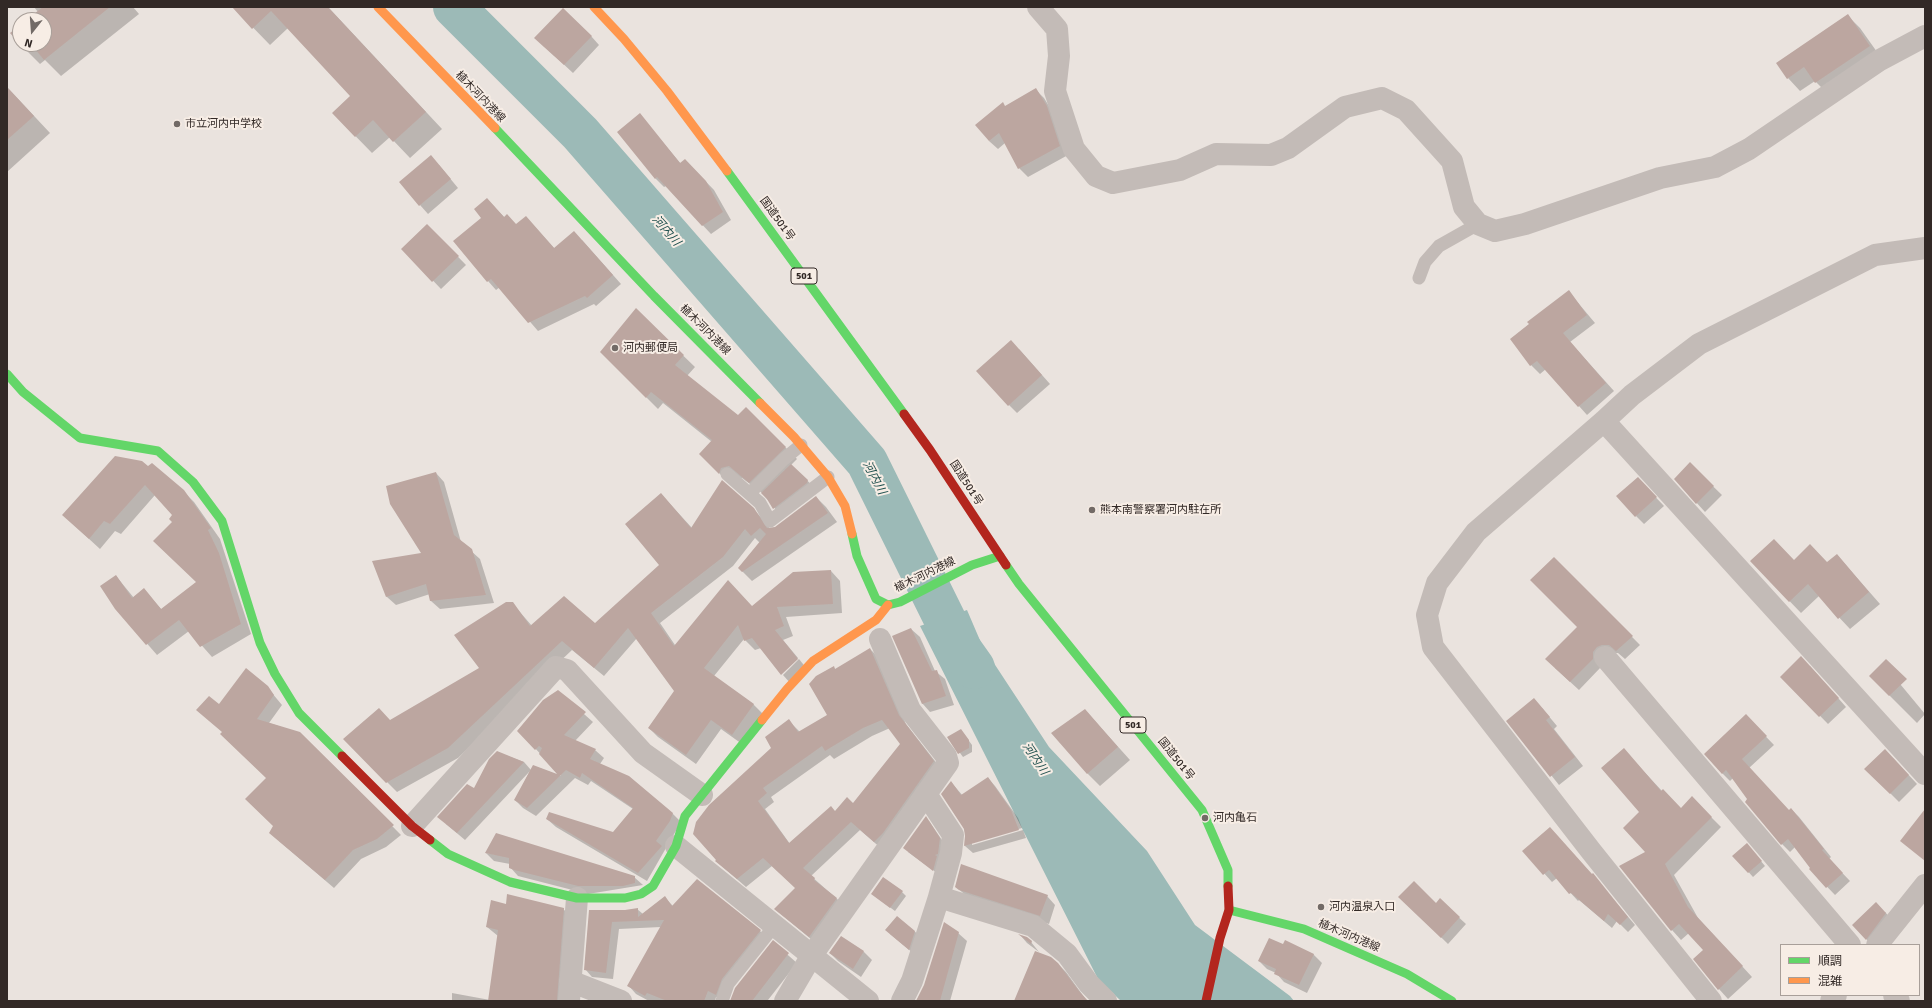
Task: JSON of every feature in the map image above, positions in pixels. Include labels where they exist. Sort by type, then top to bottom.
[{"type":"main road","name":"植木河内港線","points":[[378,7],[598,235],[654,296],[801,445],[828,477],[845,506],[858,556],[876,599],[888,605],[900,602],[972,566],[1000,556]]},
{"type":"main road","name":"国道501号","points":[[594,7],[624,39],[667,91],[738,186],[930,450],[1019,584],[1202,810],[1228,870],[1229,910],[1220,938],[1206,1001]]},
{"type":"main road","points":[[7,374],[23,392],[80,438],[158,451],[193,482],[222,521],[260,643],[275,674],[299,713],[412,826],[448,854],[510,882],[577,898],[625,898],[641,894],[653,886],[676,846],[685,816],[788,689],[813,661],[876,620],[888,605]]},
{"type":"main road","name":"植木河内港線","points":[[1229,910],[1304,930],[1407,974],[1452,1001]]},
{"type":"street","points":[[1038,7],[1057,29],[1059,56],[1055,91],[1074,149],[1096,176],[1113,183],[1180,170],[1216,154],[1271,155],[1288,148],[1345,107],[1382,98],[1406,110],[1452,161],[1464,206],[1478,224],[1495,230],[1526,224],[1660,178],[1715,167],[1749,148],[1880,60],[1925,36]]},
{"type":"street","points":[[1711,1001],[1586,845],[1433,646],[1428,614],[1437,583],[1476,532],[1604,421],[1632,394],[1699,344],[1875,255],[1925,248]]},
{"type":"street","points":[[1604,421],[1925,774]]},
{"type":"street","points":[[785,1001],[812,955],[948,763],[946,756],[910,710],[880,639]]},
{"type":"street","points":[[1605,657],[1849,944]]},
{"type":"street","points":[[412,826],[556,667],[567,670],[643,753],[702,794]]},
{"type":"street","points":[[902,1001],[912,981],[939,897],[951,852],[953,835],[926,794]]},
{"type":"street","points":[[676,846],[868,1001]]},
{"type":"street","points":[[1877,944],[1925,886]]},
{"type":"street","points":[[939,897],[1033,926],[1067,954],[1089,984],[1106,1001]]},
{"type":"street","points":[[577,898],[569,991],[621,1001]]},
{"type":"lane","points":[[1419,278],[1425,262],[1439,246],[1478,224]]},
{"type":"lane","points":[[750,493],[784,459],[801,445]]},
{"type":"lane","points":[[727,474],[760,503],[770,520],[828,477]]},
{"type":"lane","points":[[722,1001],[728,984],[775,925]]},
{"type":"water","points":[[967,610],[982,645],[1049,747],[1147,851],[1195,925],[1290,996],[1294,1001],[1121,1001],[1098,979],[920,626]]},
{"type":"building","points":[[43,7],[110,7],[44,60],[38,52],[52,52],[52,12],[36,12]]},
{"type":"building","points":[[232,7],[328,7],[426,112],[393,142],[373,120],[355,137],[332,113],[350,96],[271,11],[252,29]]},
{"type":"building","points":[[563,8],[592,36],[564,65],[534,38]]},
{"type":"building","points":[[1848,14],[1870,46],[1815,83],[1804,67],[1787,79],[1776,63]]},
{"type":"building","points":[[7,87],[34,116],[7,140]]},
{"type":"building","points":[[1036,88],[1047,106],[1060,146],[1018,169],[999,133],[989,141],[975,125],[1003,102],[1005,106]]},
{"type":"building","points":[[640,113],[680,163],[685,159],[706,181],[723,212],[702,226],[657,177],[655,179],[617,132]]},
{"type":"building","points":[[431,155],[451,179],[419,206],[399,182]]},
{"type":"building","points":[[487,198],[504,217],[507,214],[516,224],[526,216],[554,248],[574,231],[613,275],[587,298],[585,296],[528,323],[491,279],[487,282],[453,241],[481,218],[474,209]]},
{"type":"building","points":[[427,224],[459,256],[432,282],[401,249]]},
{"type":"building","points":[[1569,290],[1587,315],[1563,333],[1606,383],[1578,407],[1537,361],[1530,366],[1510,339],[1529,324],[1527,322]]},
{"type":"building","points":[[636,308],[684,355],[675,365],[738,415],[746,407],[786,447],[749,483],[729,466],[721,468],[719,474],[699,454],[712,440],[651,392],[646,398],[600,352]]},
{"type":"building","points":[[1011,340],[1042,375],[1008,406],[976,371]]},
{"type":"building","points":[[115,456],[142,461],[148,466],[152,463],[184,490],[211,528],[208,530],[219,553],[241,624],[200,647],[179,620],[146,645],[115,609],[100,586],[116,575],[132,598],[144,588],[161,609],[196,582],[153,541],[172,522],[169,519],[172,515],[145,485],[110,524],[104,521],[89,539],[62,515]]},
{"type":"building","points":[[1690,462],[1714,486],[1696,504],[1674,479]]},
{"type":"building","points":[[791,464],[808,480],[807,483],[773,509],[761,493]]},
{"type":"building","points":[[436,472],[454,535],[472,549],[486,595],[430,601],[426,584],[386,597],[372,561],[421,553],[390,504],[386,486]]},
{"type":"building","points":[[1638,477],[1657,497],[1635,517],[1616,496]]},
{"type":"building","points":[[722,480],[754,508],[767,528],[775,527],[816,496],[828,513],[742,572],[738,568],[766,534],[760,528],[751,536],[745,529],[723,557],[651,613],[674,646],[728,580],[752,606],[793,572],[831,570],[833,604],[777,607],[784,626],[775,630],[798,659],[781,675],[752,638],[744,641],[738,625],[704,668],[754,704],[732,735],[711,720],[686,755],[648,728],[674,691],[628,628],[594,668],[562,641],[448,748],[386,783],[343,739],[379,708],[390,720],[479,668],[454,635],[506,602],[513,602],[530,626],[564,596],[595,623],[659,565],[625,524],[661,493],[691,528]]},
{"type":"building","points":[[1774,539],[1794,560],[1810,544],[1827,562],[1837,554],[1869,592],[1838,619],[1808,584],[1789,602],[1750,561]]},
{"type":"building","points":[[1554,557],[1633,636],[1616,651],[1609,645],[1597,647],[1593,652],[1593,659],[1570,682],[1545,659],[1577,627],[1530,580]]},
{"type":"building","points":[[911,628],[932,671],[937,670],[946,696],[922,704],[892,636]]},
{"type":"building","points":[[870,648],[899,715],[934,761],[883,833],[874,842],[851,822],[803,868],[815,878],[814,880],[837,898],[809,937],[774,909],[795,888],[763,858],[737,879],[715,861],[716,860],[693,834],[696,822],[709,805],[771,748],[765,737],[789,719],[798,732],[827,715],[809,684],[816,676],[834,666],[835,669]],"holes":[[[882,720],[900,744],[853,803],[847,797],[835,811],[831,806],[789,843],[758,801],[767,793],[763,788],[822,746],[825,751],[863,728]]]},
{"type":"building","points":[[1801,656],[1839,698],[1819,717],[1780,677]]},
{"type":"building","points":[[1886,659],[1907,679],[1889,696],[1869,676]]},
{"type":"building","points":[[246,668],[268,686],[274,695],[257,719],[300,732],[394,825],[377,839],[353,850],[325,880],[269,833],[273,826],[245,799],[266,778],[220,734],[222,732],[196,710],[209,696],[219,704]]},
{"type":"building","points":[[558,690],[586,712],[564,735],[596,749],[590,759],[629,776],[673,813],[670,821],[656,841],[662,846],[638,873],[546,819],[549,812],[613,832],[633,808],[582,773],[580,778],[566,770],[527,808],[514,800],[533,765],[557,774],[539,754],[542,748],[539,746],[535,750],[517,731],[543,700]]},
{"type":"building","points":[[1534,698],[1550,717],[1546,720],[1575,757],[1550,777],[1506,721]]},
{"type":"building","points":[[1085,709],[1118,747],[1087,774],[1051,733]]},
{"type":"building","points":[[1746,714],[1767,736],[1742,759],[1789,810],[1791,808],[1824,849],[1822,850],[1843,873],[1826,888],[1809,869],[1810,868],[1788,839],[1781,845],[1745,802],[1747,799],[1726,770],[1722,774],[1704,754]]},
{"type":"building","points":[[961,729],[969,740],[969,748],[958,754],[947,737]]},
{"type":"building","points":[[1624,748],[1661,791],[1663,789],[1681,808],[1692,796],[1712,817],[1665,864],[1688,907],[1743,966],[1718,990],[1693,959],[1703,950],[1679,924],[1671,931],[1619,866],[1645,852],[1623,828],[1639,812],[1601,768]]},
{"type":"building","points":[[1885,749],[1909,775],[1890,794],[1864,769]]},
{"type":"building","points":[[497,751],[524,762],[457,833],[437,817],[467,784],[474,788],[489,759]]},
{"type":"building","points":[[988,777],[1011,810],[1019,830],[964,846],[964,829],[941,794],[951,781],[961,795]]},
{"type":"building","points":[[1925,809],[1925,861],[1900,841]]},
{"type":"building","points":[[926,816],[940,838],[938,854],[935,855],[937,856],[933,871],[903,848]]},
{"type":"building","points":[[1550,827],[1592,874],[1593,873],[1628,917],[1620,925],[1608,914],[1604,921],[1571,893],[1569,894],[1549,870],[1543,875],[1522,851]]},
{"type":"building","points":[[496,833],[635,876],[635,883],[623,886],[578,886],[514,870],[509,868],[509,858],[485,853]]},
{"type":"building","points":[[1747,843],[1762,861],[1748,873],[1732,856]]},
{"type":"building","points":[[961,864],[1048,895],[1040,916],[959,890],[955,887]]},
{"type":"building","points":[[883,877],[903,891],[890,908],[871,894]]},
{"type":"building","points":[[697,879],[761,930],[722,979],[716,995],[708,991],[704,1001],[667,1001],[647,993],[645,996],[627,986],[664,920],[612,922],[606,973],[584,970],[589,910],[625,910],[638,908],[638,917],[665,896],[672,906]]},
{"type":"building","points":[[1414,881],[1436,903],[1440,898],[1460,917],[1441,938],[1398,897]]},
{"type":"building","points":[[507,894],[564,908],[557,1001],[488,1001],[498,930],[486,927],[491,900],[506,904]]},
{"type":"building","points":[[1876,902],[1886,913],[1866,940],[1852,925]]},
{"type":"building","points":[[897,916],[915,931],[909,950],[885,930]]},
{"type":"building","points":[[944,922],[959,932],[940,1001],[916,1001],[924,985]]},
{"type":"building","points":[[1018,934],[1027,937],[1032,941],[1031,944]]},
{"type":"building","points":[[841,936],[864,951],[853,969],[829,953]]},
{"type":"building","points":[[1269,938],[1283,944],[1285,940],[1314,954],[1299,985],[1274,974],[1276,969],[1258,961]]},
{"type":"building","points":[[773,940],[789,953],[752,1001],[730,1001],[735,988]]},
{"type":"building","points":[[1035,951],[1051,957],[1058,963],[1088,1001],[1014,1001]]},
{"type":"waterway","name":"河内川","points":[[454,7],[580,133],[867,462],[957,644],[974,668]]},
{"type":"traffic: fast","points":[[495,128],[654,296],[760,403]]},
{"type":"traffic: fast","points":[[727,171],[904,414]]},
{"type":"traffic: fast","points":[[7,374],[23,392],[80,438],[158,451],[193,482],[222,521],[260,643],[275,674],[299,713],[342,756]]},
{"type":"traffic: fast","points":[[852,534],[857,556],[876,599],[888,605],[900,602],[972,565],[1000,556]]},
{"type":"traffic: fast","points":[[1006,565],[1019,584],[1202,810],[1228,870],[1228,886]]},
{"type":"traffic: fast","points":[[430,840],[448,854],[510,882],[577,898],[625,898],[641,894],[653,886],[676,846],[685,816],[762,720]]},
{"type":"traffic: fast","points":[[1229,910],[1304,929],[1407,974],[1452,1001]]},
{"type":"traffic: slow","points":[[378,7],[495,128]]},
{"type":"traffic: slow","points":[[594,7],[624,39],[667,91],[727,171]]},
{"type":"traffic: slow","points":[[760,403],[794,437],[828,477],[845,506],[852,534]]},
{"type":"traffic: slow","points":[[762,720],[787,689],[813,661],[876,620],[888,605]]},
{"type":"traffic: jam","points":[[904,414],[930,450],[1006,565]]},
{"type":"traffic: jam","points":[[342,756],[412,826],[430,840]]},
{"type":"traffic: jam","points":[[1206,1001],[1220,938],[1229,910],[1228,886]]},
{"type":"place","name":"市立河内中学校","points":[[177,124]]},
{"type":"place","name":"河内郵便局","points":[[615,348]]},
{"type":"place","name":"熊本南警察署河内駐在所","points":[[1092,510]]},
{"type":"place","name":"河内亀石","points":[[1205,818]]},
{"type":"place","name":"河内温泉入口","points":[[1321,907]]}]
